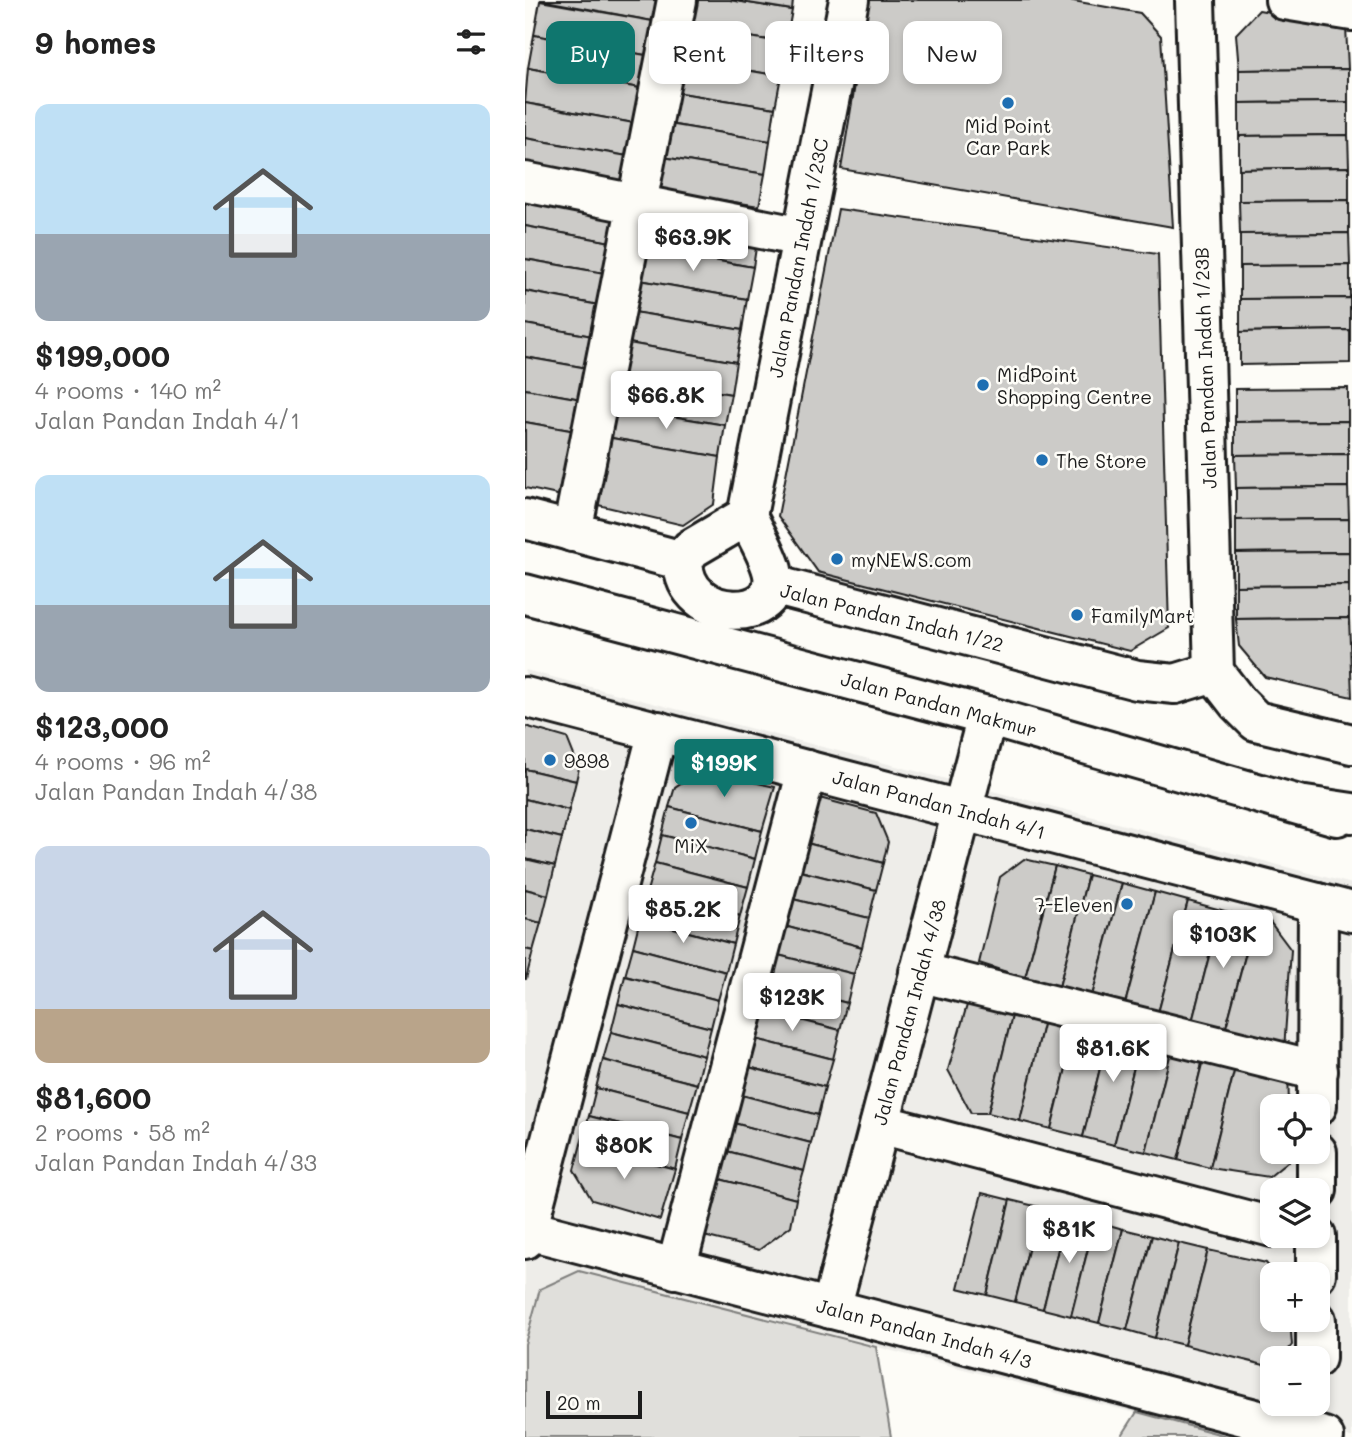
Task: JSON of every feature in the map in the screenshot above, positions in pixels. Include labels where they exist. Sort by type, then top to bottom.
[{"type":"street","points":[[572,532],[677,0]]},
{"type":"street","name":"Jalan Pandan Indah 1/23C","points":[[747,516],[849,0]]},
{"type":"street","name":"Jalan Pandan Indah 1/23B","points":[[1195,0],[1214,672]]},
{"type":"street","points":[[1285,0],[1352,11]]},
{"type":"street","points":[[525,182],[802,237]]},
{"type":"street","points":[[716,626],[689,586],[683,572],[683,561],[691,549],[747,516],[772,571],[773,585]]},
{"type":"street","points":[[525,519],[683,561]]},
{"type":"street","name":"Jalan Pandan Indah 1/22","points":[[716,626],[759,605],[773,585],[1137,680],[1175,684],[1214,672]]},
{"type":"street","name":"Jalan Pandan Makmur","points":[[525,594],[716,626],[987,716],[1352,820]]},
{"type":"street","points":[[1214,672],[1238,703],[1256,720],[1352,744]]},
{"type":"street","name":"Jalan Pandan Indah 4/1","points":[[525,697],[1335,907]]},
{"type":"street","name":"Jalan Pandan Indah 4/38","points":[[831,1309],[987,716]]},
{"type":"street","points":[[526,1233],[658,731]]},
{"type":"street","points":[[676,1269],[807,770]]},
{"type":"street","points":[[1305,806],[1352,813]]},
{"type":"street","points":[[919,972],[1318,1089],[1335,907]]},
{"type":"street","points":[[880,1124],[1260,1224]]},
{"type":"street","name":"Jalan Pandan Indah 4/3","points":[[526,1233],[1318,1425]]},
{"type":"shaded area","points":[[525,670],[1352,884],[1352,1437],[1230,1437],[579,1271],[525,1344]]},
{"type":"shaded area","points":[[579,1271],[876,1347],[891,1437],[525,1437],[525,1344],[540,1289]]},
{"type":"shaded area","points":[[1137,1412],[1230,1437],[1121,1437]]},
{"type":"building","points":[[540,0],[661,0],[658,21]]},
{"type":"building","points":[[683,0],[730,0],[792,10],[790,21],[765,21],[765,39],[751,37],[751,21],[680,21]]},
{"type":"building","points":[[730,0],[793,0],[792,10]]},
{"type":"building","name":"Mid Point Car Park","points":[[869,0],[1068,0],[1140,13],[1161,36],[1173,227],[841,169],[855,84],[889,84],[889,21],[866,21]]},
{"type":"building","points":[[540,1],[652,21],[649,21],[649,56],[635,53],[635,21],[546,21],[546,37],[534,35]]},
{"type":"building","points":[[1259,10],[1346,26],[1348,69],[1239,70],[1236,34]]},
{"type":"building","points":[[534,35],[546,37],[546,71],[528,68]]},
{"type":"building","points":[[751,37],[765,39],[765,73],[751,71]]},
{"type":"building","points":[[635,53],[649,56],[645,89],[617,84],[635,84]]},
{"type":"building","points":[[528,68],[546,71],[546,84],[617,84],[645,89],[639,124],[525,103]]},
{"type":"building","points":[[1348,69],[1348,102],[1239,103],[1239,70]]},
{"type":"building","points":[[751,71],[765,73],[765,84],[780,84],[775,108],[668,91],[669,84],[751,84]]},
{"type":"building","points":[[668,91],[775,108],[770,141],[663,123]]},
{"type":"building","points":[[1348,102],[1348,135],[1239,136],[1239,103]]},
{"type":"building","points":[[525,103],[639,124],[633,157],[525,138]]},
{"type":"building","points":[[663,123],[770,141],[765,174],[657,156]]},
{"type":"building","points":[[1348,135],[1349,167],[1239,169],[1239,136]]},
{"type":"building","points":[[525,138],[633,157],[627,191],[525,173]]},
{"type":"building","points":[[657,156],[765,174],[759,206],[652,189]]},
{"type":"building","points":[[1349,167],[1349,200],[1239,201],[1239,169]]},
{"type":"building","points":[[525,194],[622,211],[616,243],[525,226]]},
{"type":"building","points":[[1349,200],[1349,233],[1240,234],[1239,201]]},
{"type":"building","name":"MidPoint Shopping Centre","points":[[838,209],[1158,254],[1169,628],[1130,651],[818,572],[778,516]]},
{"type":"building","points":[[645,216],[758,235],[753,267],[639,247]]},
{"type":"building","points":[[525,226],[616,243],[610,274],[525,259]]},
{"type":"building","points":[[1349,233],[1350,265],[1240,266],[1240,234]]},
{"type":"building","points":[[639,247],[753,267],[747,299],[634,279]]},
{"type":"building","points":[[525,259],[610,274],[604,306],[525,291]]},
{"type":"building","points":[[1350,265],[1350,298],[1240,299],[1240,266]]},
{"type":"building","points":[[634,279],[747,299],[742,330],[628,311]]},
{"type":"building","points":[[525,291],[604,306],[598,337],[525,324]]},
{"type":"building","points":[[1350,298],[1350,330],[1240,332],[1240,299]]},
{"type":"building","points":[[628,311],[742,330],[736,362],[623,342]]},
{"type":"building","points":[[525,324],[598,337],[593,369],[525,357]]},
{"type":"building","points":[[1350,330],[1350,363],[1240,365],[1240,332]]},
{"type":"building","points":[[623,342],[736,362],[731,394],[617,374]]},
{"type":"building","points":[[525,357],[593,369],[587,400],[525,389]]},
{"type":"building","points":[[617,374],[731,394],[725,425],[611,406]]},
{"type":"building","points":[[1348,388],[1348,421],[1235,422],[1235,389]]},
{"type":"building","points":[[525,389],[587,400],[581,432],[525,422]]},
{"type":"building","points":[[611,406],[725,425],[720,457],[606,437]]},
{"type":"building","points":[[1348,421],[1348,454],[1235,455],[1235,422]]},
{"type":"building","points":[[525,422],[581,432],[571,498],[525,488]]},
{"type":"building","points":[[606,437],[720,457],[714,504],[683,525],[594,504]]},
{"type":"building","points":[[1348,454],[1348,487],[1236,488],[1235,455]]},
{"type":"building","points":[[1348,487],[1349,519],[1236,520],[1236,488]]},
{"type":"building","points":[[1349,519],[1349,552],[1236,553],[1236,520]]},
{"type":"building","points":[[1349,552],[1349,585],[1236,586],[1236,553]]},
{"type":"building","points":[[1349,585],[1349,618],[1236,619],[1236,586]]},
{"type":"building","points":[[1349,618],[1352,697],[1265,677],[1239,646],[1236,619]]},
{"type":"building","points":[[525,726],[567,738],[579,768],[576,781],[525,769]]},
{"type":"building","points":[[525,769],[576,781],[569,810],[525,799]]},
{"type":"building","points":[[700,770],[775,787],[762,831],[669,807],[675,787]]},
{"type":"building","points":[[808,795],[876,813],[888,842],[883,863],[795,840]]},
{"type":"building","points":[[525,799],[569,810],[562,838],[525,829]]},
{"type":"building","points":[[669,807],[762,831],[755,859],[662,835]]},
{"type":"building","points":[[525,829],[562,838],[555,866],[525,859]]},
{"type":"building","points":[[662,835],[755,859],[748,887],[655,863]]},
{"type":"building","points":[[795,840],[883,863],[876,890],[788,868]]},
{"type":"building","points":[[525,859],[555,866],[548,895],[525,889]]},
{"type":"building","points":[[1024,859],[1055,866],[1025,978],[979,963],[1000,877]]},
{"type":"building","points":[[655,863],[748,887],[740,916],[647,891]]},
{"type":"building","points":[[1055,866],[1088,875],[1059,987],[1025,978]]},
{"type":"building","points":[[788,868],[876,890],[869,918],[781,896]]},
{"type":"building","points":[[1088,875],[1122,883],[1092,996],[1059,987]]},
{"type":"building","points":[[1122,883],[1155,892],[1125,1004],[1092,996]]},
{"type":"building","points":[[525,889],[548,895],[541,923],[525,919]]},
{"type":"building","points":[[647,891],[740,916],[733,944],[640,919]]},
{"type":"building","points":[[1155,892],[1188,901],[1158,1013],[1125,1004]]},
{"type":"building","points":[[781,896],[869,918],[862,947],[773,923]]},
{"type":"building","points":[[1188,901],[1221,910],[1192,1022],[1158,1013]]},
{"type":"building","points":[[1221,910],[1255,919],[1225,1031],[1192,1022]]},
{"type":"building","points":[[525,919],[541,923],[533,951],[525,949]]},
{"type":"building","points":[[640,919],[733,944],[726,972],[633,947]]},
{"type":"building","points":[[1255,919],[1270,922],[1291,950],[1284,1050],[1225,1031]]},
{"type":"building","points":[[773,923],[862,947],[854,974],[766,952]]},
{"type":"building","points":[[633,947],[726,972],[718,1000],[625,976]]},
{"type":"building","points":[[525,949],[533,951],[526,979],[525,979]]},
{"type":"building","points":[[766,952],[854,974],[847,1003],[759,980]]},
{"type":"building","points":[[625,976],[718,1000],[711,1028],[618,1004]]},
{"type":"building","points":[[759,980],[847,1003],[840,1030],[752,1008]]},
{"type":"building","points":[[972,988],[1016,1000],[988,1113],[971,1113],[948,1070]]},
{"type":"building","points":[[1016,1000],[1047,1008],[1020,1121],[988,1113]]},
{"type":"building","points":[[618,1004],[711,1028],[704,1056],[611,1032]]},
{"type":"building","points":[[752,1008],[840,1030],[833,1059],[744,1036]]},
{"type":"building","points":[[1047,1008],[1079,1016],[1051,1129],[1020,1121]]},
{"type":"building","points":[[1079,1016],[1111,1024],[1083,1137],[1051,1129]]},
{"type":"building","points":[[1111,1024],[1143,1032],[1114,1145],[1083,1137]]},
{"type":"building","points":[[611,1032],[704,1056],[697,1084],[603,1060]]},
{"type":"building","points":[[1143,1032],[1174,1040],[1146,1152],[1114,1145]]},
{"type":"building","points":[[744,1036],[833,1059],[825,1087],[737,1064]]},
{"type":"building","points":[[1174,1040],[1206,1048],[1178,1160],[1146,1152]]},
{"type":"building","points":[[1206,1048],[1238,1056],[1210,1168],[1178,1160]]},
{"type":"building","points":[[1238,1056],[1288,1069],[1289,1094],[1260,1094],[1260,1164],[1285,1164],[1269,1177],[1210,1168]]},
{"type":"building","points":[[603,1060],[697,1084],[689,1112],[596,1088]]},
{"type":"building","points":[[737,1064],[825,1087],[818,1115],[730,1092]]},
{"type":"building","points":[[596,1088],[689,1112],[682,1140],[589,1116]]},
{"type":"building","points":[[730,1092],[818,1115],[811,1143],[722,1120]]},
{"type":"building","points":[[589,1116],[682,1140],[675,1169],[581,1144]]},
{"type":"building","points":[[722,1120],[811,1143],[804,1171],[715,1148]]},
{"type":"building","points":[[581,1144],[675,1169],[660,1220],[592,1200],[574,1170]]},
{"type":"building","points":[[715,1148],[804,1171],[796,1199],[708,1176]]},
{"type":"building","points":[[708,1176],[796,1199],[791,1226],[759,1250],[692,1233]]},
{"type":"building","points":[[982,1193],[1010,1200],[987,1295],[958,1288]]},
{"type":"building","points":[[1010,1200],[1039,1207],[1015,1302],[987,1295]]},
{"type":"building","points":[[1039,1207],[1067,1214],[1043,1309],[1015,1302]]},
{"type":"building","points":[[1067,1214],[1095,1221],[1071,1316],[1043,1309]]},
{"type":"building","points":[[1095,1221],[1123,1229],[1099,1323],[1071,1316]]},
{"type":"building","points":[[1123,1229],[1152,1236],[1127,1330],[1099,1323]]},
{"type":"building","points":[[1152,1236],[1179,1243],[1155,1338],[1127,1330]]},
{"type":"building","points":[[1179,1243],[1208,1250],[1184,1345],[1155,1338]]},
{"type":"building","points":[[1208,1250],[1262,1262],[1260,1332],[1291,1332],[1291,1346],[1260,1346],[1260,1364],[1184,1345]]},
{"type":"place","name":"Mid Point Car Park","points":[[1008,103]]},
{"type":"place","name":"MidPoint Shopping Centre","points":[[983,385]]},
{"type":"place","name":"The Store","points":[[1042,460]]},
{"type":"place","name":"myNEWS.com","points":[[837,559]]},
{"type":"place","name":"FamilyMart","points":[[1077,615]]},
{"type":"place","name":"9898","points":[[550,760]]},
{"type":"place","name":"MiX","points":[[691,823]]},
{"type":"place","name":"7-Eleven","points":[[1127,904]]}]
